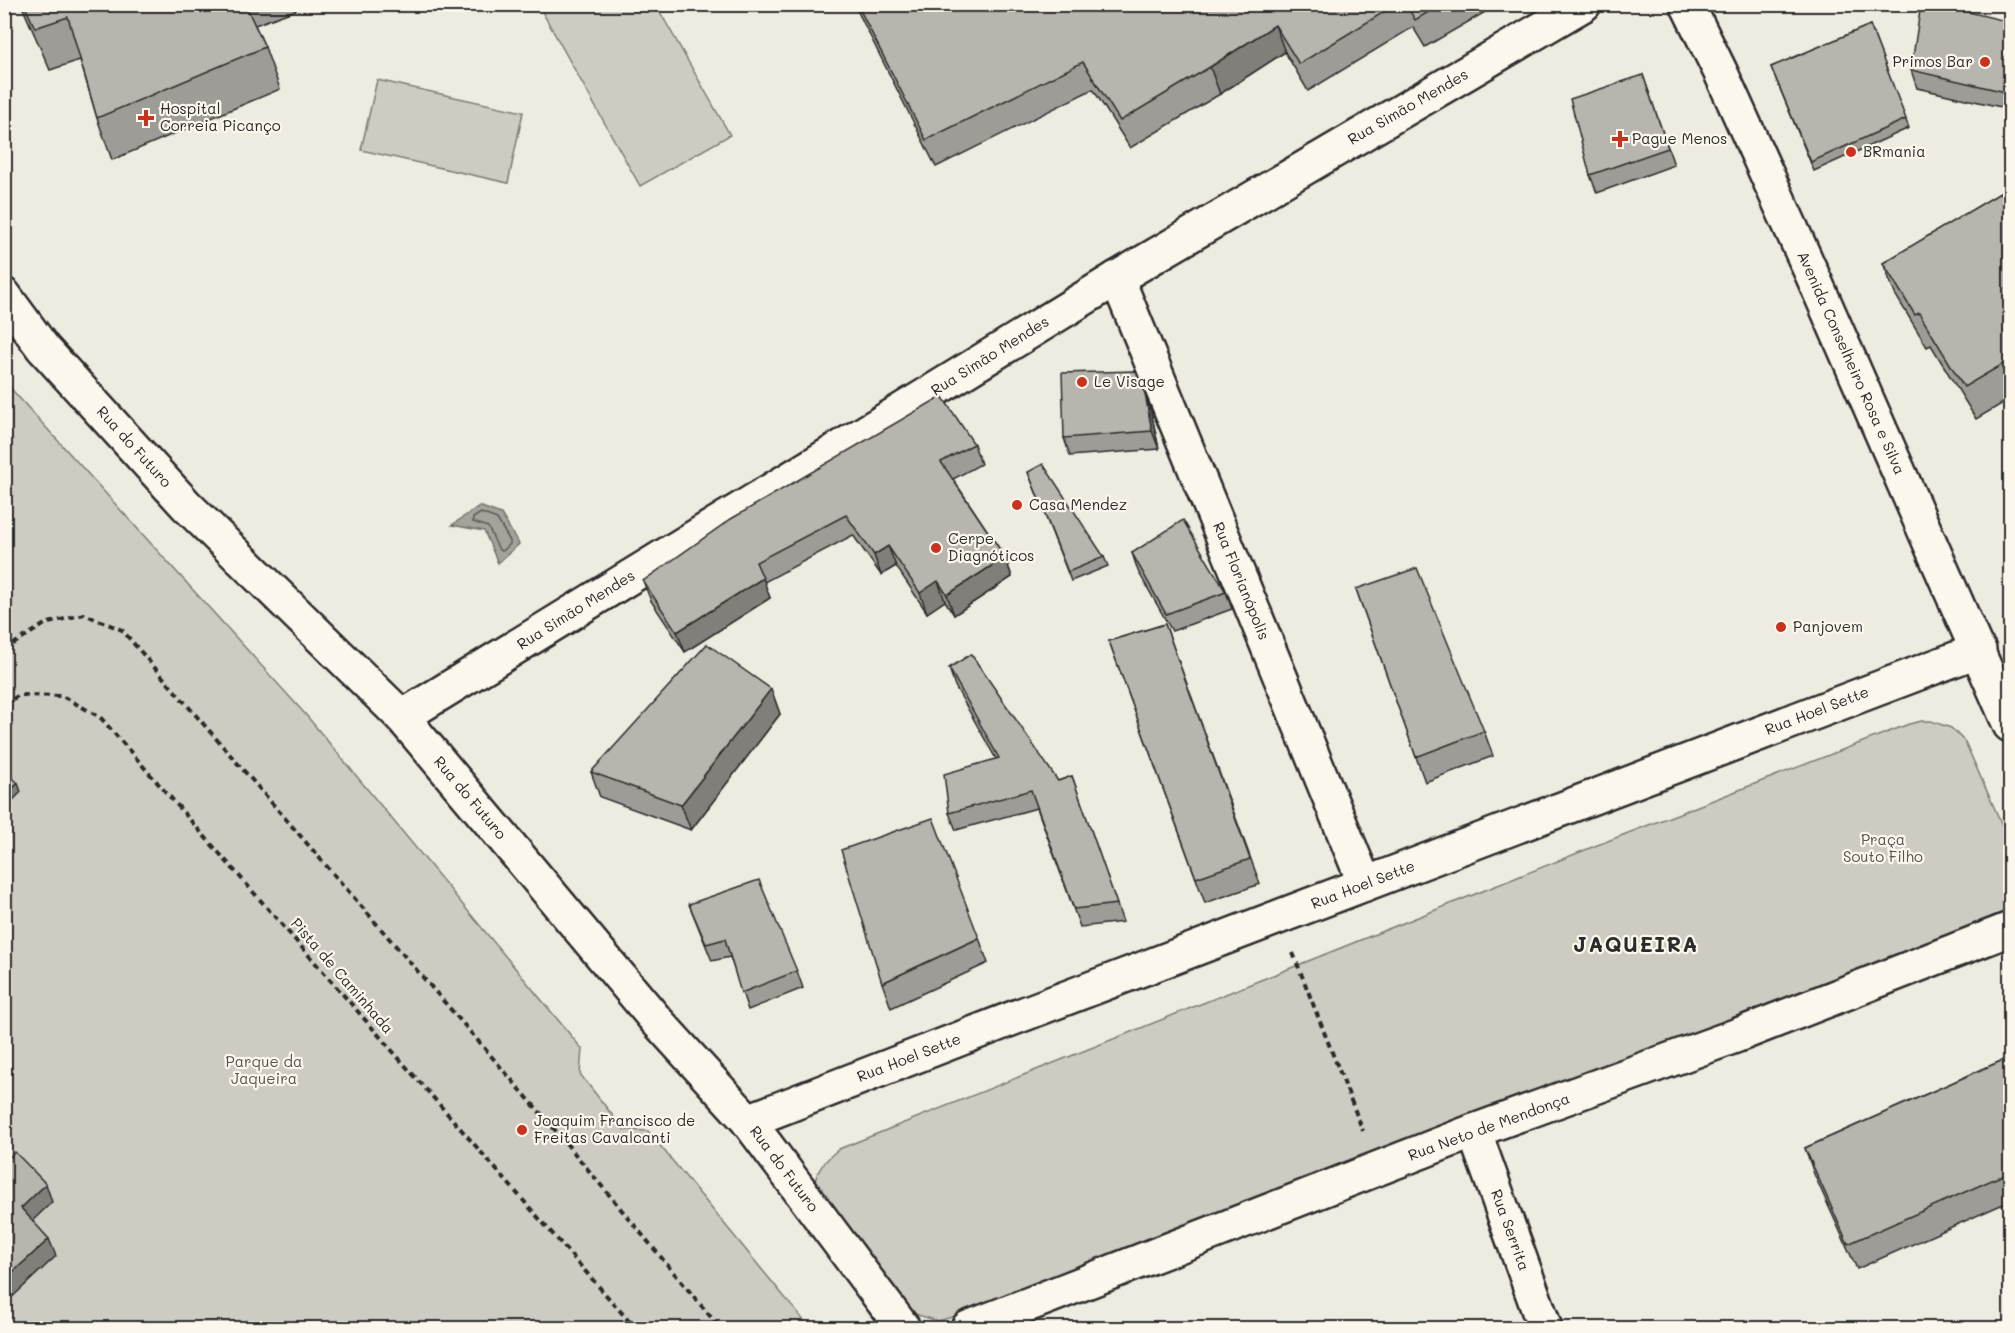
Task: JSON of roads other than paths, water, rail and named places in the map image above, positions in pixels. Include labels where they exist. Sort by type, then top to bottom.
[{"type":"street","name":"Rua Simão Mendes","points":[[402,717],[1117,278],[1584,4]]},
{"type":"street","name":"Avenida Conselheiro Rosa e Silva","points":[[1687,4],[1735,104],[1979,650],[2010,725]]},
{"type":"street","name":"Rua Florianópolis","points":[[1117,278],[1365,884]]},
{"type":"street","name":"Rua do Futuro","points":[[4,296],[43,348],[186,505],[402,717],[656,1020],[748,1121],[903,1329]]},
{"type":"street","name":"Rua Hoel Sette","points":[[748,1121],[1096,985],[1979,650]]},
{"type":"street","name":"Rua Neto de Mendonça","points":[[968,1329],[1474,1131],[1738,1035],[2010,929]]},
{"type":"street","name":"Rua Serrita","points":[[1474,1131],[1545,1329]]},
{"type":"water","points":[[479,506],[501,514],[519,544],[498,563],[484,531],[452,525]]},
{"type":"place","name":"Primos Bar","points":[[1985,62]]},
{"type":"place","name":"Hospital Correia Picanço","points":[[146,118]]},
{"type":"place","name":"Pague Menos","points":[[1620,139]]},
{"type":"place","name":"BRmania","points":[[1851,152]]},
{"type":"place","name":"Le Visage","points":[[1082,382]]},
{"type":"place","name":"Casa Mendez","points":[[1017,505]]},
{"type":"place","name":"Cerpe Diagnóticos","points":[[936,548]]},
{"type":"place","name":"Panjovem","points":[[1781,627]]},
{"type":"place","name":"Joaquim Francisco de Freitas Cavalcanti","points":[[522,1130]]},
{"type":"district","name":"JAQUEIRA","points":[[1636,945]]},
{"type":"park label","name":"Praça Souto Filho","points":[[1883,848]]},
{"type":"park label","name":"Parque da Jaqueira","points":[[264,1070]]}]
